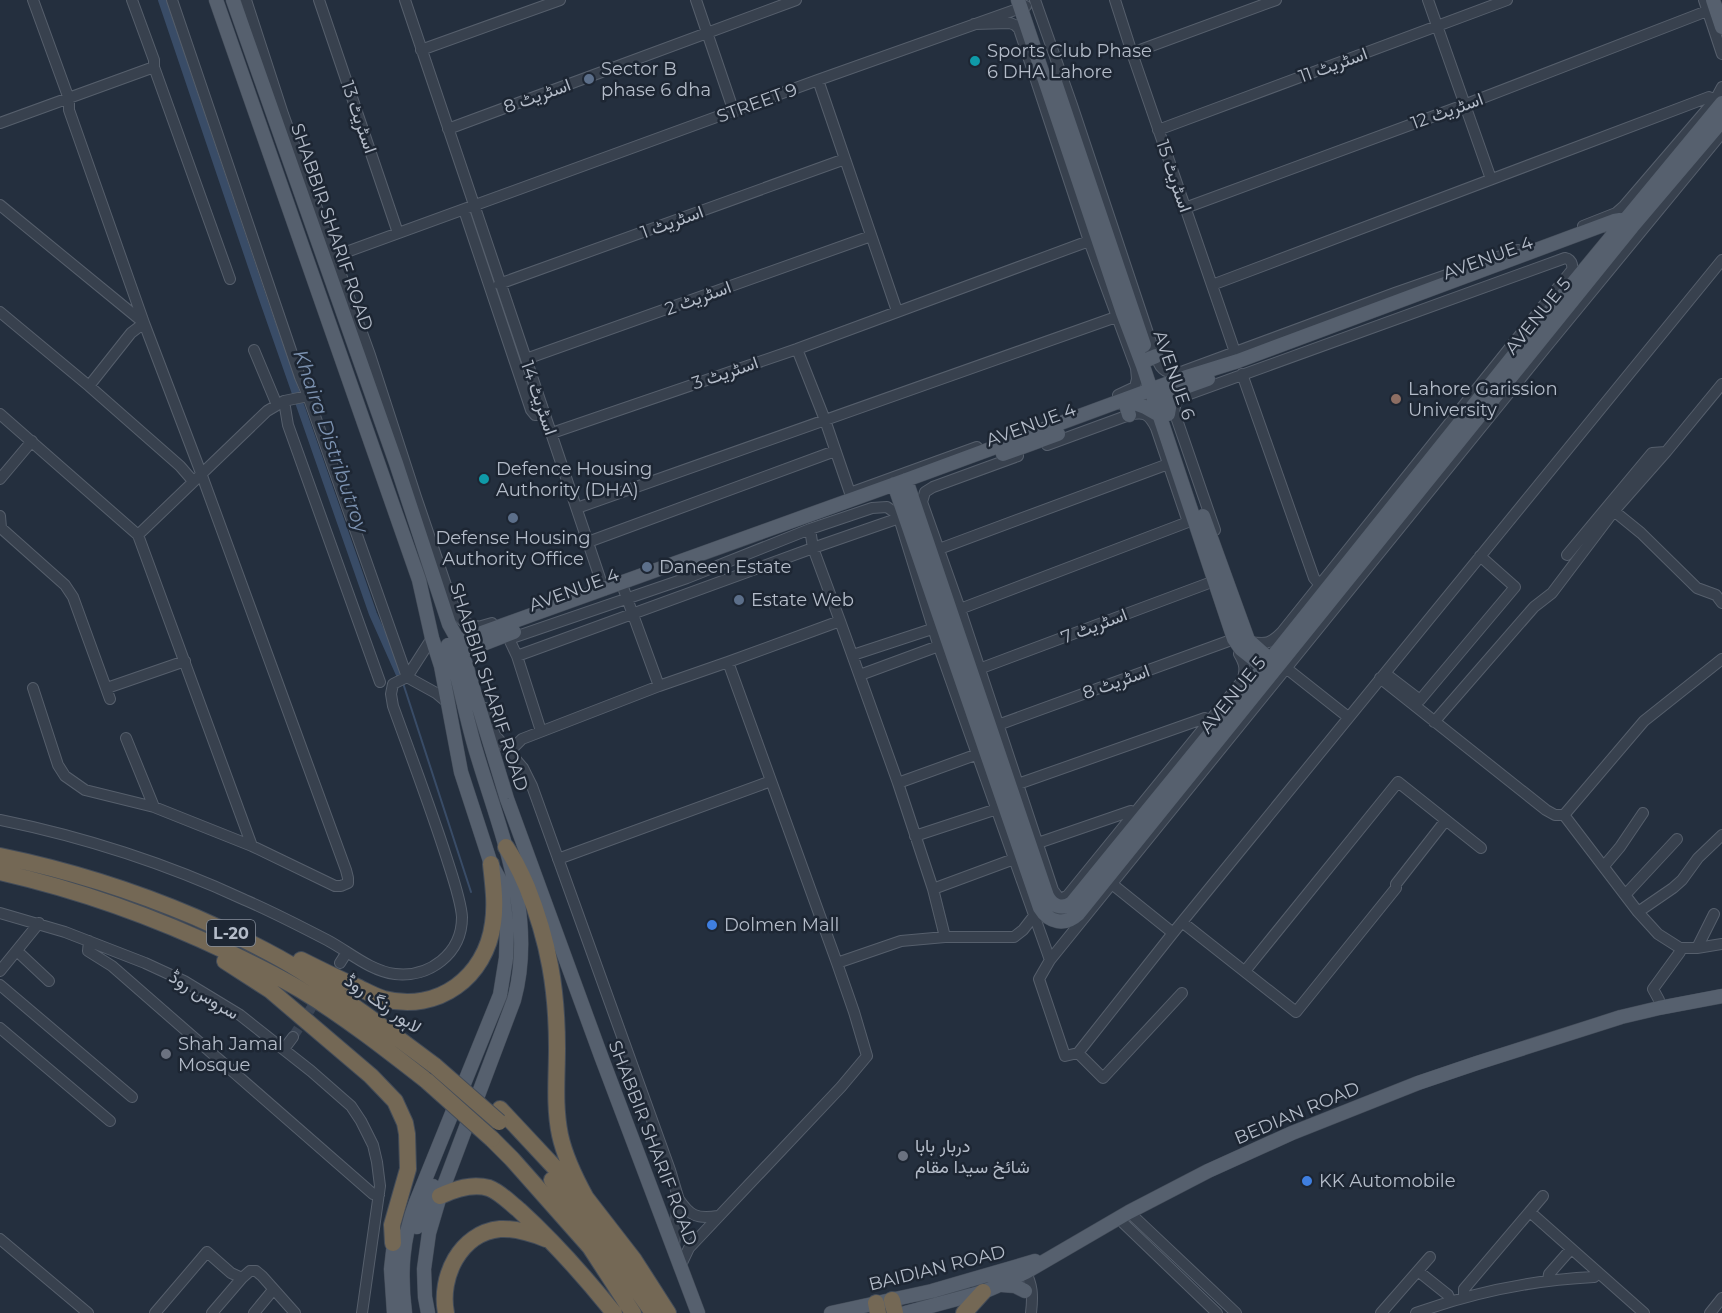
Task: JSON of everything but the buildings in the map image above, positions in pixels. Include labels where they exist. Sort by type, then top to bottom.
[{"type":"highway","points":[[506,847],[516,860],[537,912],[553,976],[557,1047],[557,1119],[565,1154],[586,1198]]},
{"type":"highway","name":"لاہور رنگ روڈ","points":[[0,856],[80,875],[120,888],[170,906],[252,943],[300,970],[439,1062],[499,1115],[661,1310]]},
{"type":"highway","points":[[252,943],[278,949],[336,970],[372,995],[403,1002],[434,999],[463,982],[473,971],[491,936],[495,898],[491,864]]},
{"type":"highway","points":[[512,871],[528,904],[546,963],[554,1000]]},
{"type":"highway","name":"لاہور رنگ روڈ","points":[[0,872],[81,894],[140,914],[205,941],[301,990],[347,1021],[427,1081],[512,1159],[590,1247],[633,1313]]},
{"type":"highway","points":[[140,914],[179,938],[233,965],[270,990],[388,1093],[401,1112],[407,1134],[408,1170],[392,1225],[393,1244]]},
{"type":"highway","points":[[336,970],[351,992],[439,1062]]},
{"type":"highway","points":[[499,1115],[586,1198],[634,1260],[661,1310]]},
{"type":"highway","points":[[440,1196],[461,1187],[489,1188],[511,1203],[552,1242],[615,1313]]},
{"type":"highway","points":[[446,1313],[444,1299],[450,1268],[465,1247],[477,1237],[498,1229],[510,1229],[535,1234],[552,1242]]},
{"type":"highway","points":[[964,1313],[990,1289]]},
{"type":"main road","points":[[216,0],[419,580],[441,666],[461,772],[491,864],[501,882],[506,909],[506,958],[500,995],[409,1221],[402,1263],[405,1313]]},
{"type":"main road","name":"SHABBIR SHARIF ROAD","points":[[233,0],[330,259],[449,624],[455,649],[468,673],[507,799],[698,1313]]},
{"type":"main road","name":"AVENUE 6","points":[[1025,3],[1156,393],[1233,599],[1239,643]]},
{"type":"main road","points":[[1710,6],[1722,27]]},
{"type":"main road","name":"AVENUE 5","points":[[1682,160],[1718,101]]},
{"type":"main road","name":"AVENUE 5","points":[[1081,917],[1274,667],[1618,236],[1682,160],[1722,121]]},
{"type":"main road","name":"AVENUE 4","points":[[481,640],[507,637],[626,594],[901,487],[930,480],[1132,406],[1156,393],[1614,221],[1628,224]]},
{"type":"main road","name":"AVENUE 4","points":[[1183,383],[1606,233],[1618,236]]},
{"type":"main road","name":"AVENUE 5","points":[[1041,907],[1050,902],[1057,906],[1067,906],[1072,903],[1239,691],[1274,667],[1285,634],[1521,346],[1618,236]]},
{"type":"main road","points":[[1147,365],[1168,379],[1183,383],[1170,402],[1166,421],[1145,407],[1132,406],[1147,365]]},
{"type":"main road","name":"AVENUE 6","points":[[1166,421],[1239,643]]},
{"type":"main road","points":[[901,487],[902,517],[938,627],[1000,807],[1041,907],[1047,917],[1057,922],[1081,917]]},
{"type":"main road","points":[[901,487],[926,526],[1041,907]]},
{"type":"main road","name":"AVENUE 4","points":[[481,640],[603,587],[869,501]]},
{"type":"main road","points":[[449,624],[481,640]]},
{"type":"main road","points":[[424,1312],[425,1257],[429,1233],[484,1075],[512,1007],[519,975],[520,919],[512,871],[475,748],[455,649],[481,640]]},
{"type":"main road","points":[[468,673],[481,640]]},
{"type":"main road","points":[[1239,643],[1274,667]]},
{"type":"main road","name":"BEDIAN ROAD","points":[[905,1313],[990,1289],[1020,1270],[1052,1257],[1124,1215],[1208,1171],[1292,1133],[1418,1083],[1599,1024],[1659,1008],[1722,996]]},
{"type":"main road","points":[[394,1313],[390,1269],[393,1244],[403,1209],[441,1117],[472,1062]]},
{"type":"main road","points":[[424,1312],[411,1293],[412,1249],[418,1223],[458,1125],[484,1075]]},
{"type":"main road","name":"BAIDIAN ROAD","points":[[831,1313],[886,1307],[932,1291],[1020,1270]]},
{"type":"main road","points":[[990,1289],[1015,1286],[1025,1291]]},
{"type":"street","points":[[33,0],[69,99],[69,110],[197,477],[317,789],[346,870],[348,883],[335,886],[252,846],[154,807],[85,790],[65,776],[58,765],[33,687]]},
{"type":"street","points":[[132,0],[154,60],[153,67],[230,279]]},
{"type":"street","points":[[172,0],[401,680]]},
{"type":"street","points":[[246,0],[330,259],[370,355],[450,597],[460,619],[472,626],[484,626],[603,587],[850,493],[1127,392],[1136,384],[1137,375],[1147,365],[1116,317],[1019,29],[1010,23],[974,24]]},
{"type":"street","name":"اسٹریٹ 13","points":[[319,0],[398,233]]},
{"type":"street","points":[[405,0],[448,129],[469,208],[515,346],[532,413],[545,414]]},
{"type":"street","points":[[421,50],[560,0]]},
{"type":"street","points":[[696,0],[734,112]]},
{"type":"street","name":"اسٹریٹ 8","points":[[448,129],[796,0]]},
{"type":"street","name":"اسٹریٹ 15","points":[[1115,0],[1235,352]]},
{"type":"street","points":[[1132,53],[1276,0]]},
{"type":"street","points":[[1428,0],[1491,179]]},
{"type":"street","name":"اسٹریٹ 11","points":[[1158,130],[1507,0]]},
{"type":"street","points":[[1704,0],[1710,6],[1722,54]]},
{"type":"street","name":"STREET 9","points":[[330,259],[974,24],[1025,3]]},
{"type":"street","name":"اسٹریٹ 12","points":[[1185,208],[1464,105],[1710,6]]},
{"type":"street","points":[[0,123],[153,67]]},
{"type":"street","points":[[818,80],[897,311]]},
{"type":"street","points":[[1183,383],[1235,352],[1616,213],[1718,101],[1722,87]]},
{"type":"street","points":[[1212,285],[1709,97],[1718,101]]},
{"type":"street","points":[[1722,133],[1274,667],[1112,884],[1081,917],[1050,960],[1039,979],[1065,1056],[1078,1053],[1348,717],[1722,260]]},
{"type":"street","name":"اسٹریٹ 1","points":[[500,284],[845,159]]},
{"type":"street","points":[[0,205],[144,323]]},
{"type":"street","name":"اسٹریٹ 14","points":[[469,208],[500,284],[515,346],[526,360],[603,587]]},
{"type":"street","name":"اسٹریٹ 2","points":[[526,360],[871,236]]},
{"type":"street","name":"اسٹریٹ 3","points":[[552,433],[797,349],[1089,241]]},
{"type":"street","points":[[1183,383],[1242,374],[1565,258],[1572,263],[1572,270],[1538,314],[1319,584],[1285,634]]},
{"type":"street","points":[[0,312],[180,466],[197,477]]},
{"type":"street","points":[[577,508],[1116,317]]},
{"type":"street","points":[[89,386],[131,333],[144,323]]},
{"type":"street","points":[[797,349],[850,493]]},
{"type":"street","points":[[254,350],[283,402],[288,425],[380,682]]},
{"type":"street","points":[[1242,374],[1314,578],[1319,584]]},
{"type":"street","points":[[1434,722],[1534,607],[1552,593],[1614,511],[1722,384]]},
{"type":"street","points":[[138,534],[267,411],[283,402],[305,396]]},
{"type":"street","points":[[1132,406],[930,480],[922,502],[926,526],[939,549],[1055,895],[1059,898],[1068,895],[1209,720],[1239,691],[1244,674],[1244,662],[1239,654],[1239,643],[1209,583],[1168,464],[1166,421]]},
{"type":"street","points":[[0,414],[138,534],[252,846]]},
{"type":"street","points":[[0,479],[32,441]]},
{"type":"street","points":[[588,542],[835,451]]},
{"type":"street","points":[[1567,555],[1652,453],[1666,452]]},
{"type":"street","points":[[939,549],[1168,464]]},
{"type":"street","points":[[659,686],[626,594],[687,578],[810,529],[869,501],[887,507],[902,517]]},
{"type":"street","points":[[1614,511],[1641,533],[1697,588],[1716,595],[1722,603]]},
{"type":"street","points":[[0,516],[1,528],[65,585],[73,597],[109,693],[185,661]]},
{"type":"street","points":[[517,656],[902,517]]},
{"type":"street","points":[[960,609],[1188,522]]},
{"type":"street","points":[[810,529],[813,548],[898,783],[933,889],[945,937]]},
{"type":"street","points":[[1382,676],[1420,700],[1515,587],[1480,556]]},
{"type":"street","name":"اسٹریٹ 7","points":[[979,669],[1209,583]]},
{"type":"street","points":[[509,752],[519,741],[541,731],[840,621]]},
{"type":"street","points":[[853,655],[938,627]]},
{"type":"street","name":"اسٹریٹ 8","points":[[998,725],[1239,643],[1269,643],[1285,634]]},
{"type":"street","points":[[507,637],[517,656],[541,731]]},
{"type":"street","points":[[0,820],[70,836],[168,867],[255,904],[328,940],[364,963],[393,974],[411,974],[426,970],[438,964],[449,954],[458,938],[462,917],[439,832],[393,706],[391,694],[432,638]]},
{"type":"street","points":[[860,675],[944,645],[978,754],[1000,807],[1014,860],[1041,907],[1050,960]]},
{"type":"street","points":[[1382,676],[1434,722],[1546,810],[1555,815],[1564,815],[1644,721],[1722,659]]},
{"type":"street","points":[[680,1267],[689,1248],[867,1056],[837,963],[728,662]]},
{"type":"street","points":[[1274,667],[1348,717]]},
{"type":"street","points":[[401,680],[436,693],[449,704]]},
{"type":"street","points":[[476,697],[483,702],[495,735],[528,777],[678,1197],[693,1215],[704,1218],[718,1216]]},
{"type":"street","points":[[1018,784],[1206,718],[1209,720]]},
{"type":"street","points":[[126,738],[154,807]]},
{"type":"street","points":[[898,783],[978,754]]},
{"type":"street","points":[[558,859],[771,781]]},
{"type":"street","points":[[1245,971],[1398,782],[1481,848]]},
{"type":"street","points":[[915,836],[1000,807]]},
{"type":"street","points":[[1038,843],[1131,811],[1134,813]]},
{"type":"street","points":[[1604,866],[1643,813]]},
{"type":"street","points":[[1564,815],[1638,912],[1658,934],[1680,948],[1722,944]]},
{"type":"street","points":[[1182,922],[1296,1012],[1396,888],[1396,884],[1446,820]]},
{"type":"street","points":[[1638,912],[1682,880],[1698,858],[1722,835]]},
{"type":"street","points":[[1625,895],[1677,839]]},
{"type":"street","points":[[933,889],[1014,860]]},
{"type":"street","points":[[1112,884],[1173,933]]},
{"type":"street","points":[[837,963],[901,941],[945,937],[1014,936],[1023,930],[1041,907]]},
{"type":"street","name":"سروس روڈ","points":[[0,914],[39,923],[89,941],[184,981],[240,1016],[284,1049],[351,1106],[370,1137],[378,1162],[380,1186],[362,1313]]},
{"type":"street","points":[[1697,948],[1714,914]]},
{"type":"street","points":[[0,971],[39,923]]},
{"type":"street","points":[[89,941],[88,951],[111,966],[373,1194],[379,1195]]},
{"type":"street","points":[[1659,1008],[1659,1000],[1653,989],[1680,952],[1680,948]]},
{"type":"street","points":[[17,951],[49,981]]},
{"type":"street","points":[[336,970],[347,951]]},
{"type":"street","points":[[0,985],[132,1097]]},
{"type":"street","points":[[1078,1053],[1103,1078],[1182,993]]},
{"type":"street","points":[[0,1028],[111,1121]]},
{"type":"street","points":[[284,1049],[292,1037]]},
{"type":"street","points":[[1464,1296],[1464,1289],[1544,1196]]},
{"type":"street","points":[[673,1249],[678,1197]]},
{"type":"street","points":[[1530,1212],[1644,1313]]},
{"type":"street","points":[[1124,1215],[1236,1313]]},
{"type":"street","points":[[1124,1215],[1216,1312],[1224,1302]]},
{"type":"street","points":[[0,1239],[88,1313]]},
{"type":"street","points":[[1548,1280],[1549,1274],[1571,1249]]},
{"type":"street","points":[[155,1313],[207,1252],[231,1273],[242,1278]]},
{"type":"street","points":[[1381,1313],[1430,1257]]},
{"type":"street","points":[[1020,1270],[1032,1309]]},
{"type":"street","points":[[1020,1270],[1033,1290],[1032,1309]]},
{"type":"street","points":[[212,1313],[250,1271],[256,1271],[267,1280],[273,1290],[295,1313]]},
{"type":"street","points":[[1418,1271],[1448,1295],[1450,1300]]},
{"type":"street","points":[[1416,1313],[1464,1296],[1548,1280],[1594,1277],[1599,1273]]},
{"type":"street","points":[[254,1313],[273,1290]]},
{"type":"street","points":[[1710,1313],[1722,1298]]},
{"type":"waterway","name":"Khaira Distributroy","points":[[162,0],[373,614],[401,677]]},
{"type":"waterway","name":"Khaira Distributroy","points":[[403,683],[471,892]]},
{"type":"tunnel","points":[[293,1037],[320,994]]},
{"type":"place","name":"Sports Club Phase 6 DHA Lahore","points":[[975,61]]},
{"type":"place","name":"Sector B phase 6 dha","points":[[589,79]]},
{"type":"place","name":"Lahore Garission University","points":[[1396,399]]},
{"type":"place","name":"Defence Housing Authority (DHA)","points":[[484,479]]},
{"type":"place","name":"Defense Housing Authority Office","points":[[513,518]]},
{"type":"place","name":"Daneen Estate","points":[[647,567]]},
{"type":"place","name":"Estate Web","points":[[739,600]]},
{"type":"place","name":"Dolmen Mall","points":[[712,925]]},
{"type":"place","name":"Shah Jamal Mosque","points":[[166,1054]]},
{"type":"place","name":"دربار بابا شائخ سیدا مقام","points":[[903,1156]]},
{"type":"place","name":"KK Automobile","points":[[1307,1181]]}]
